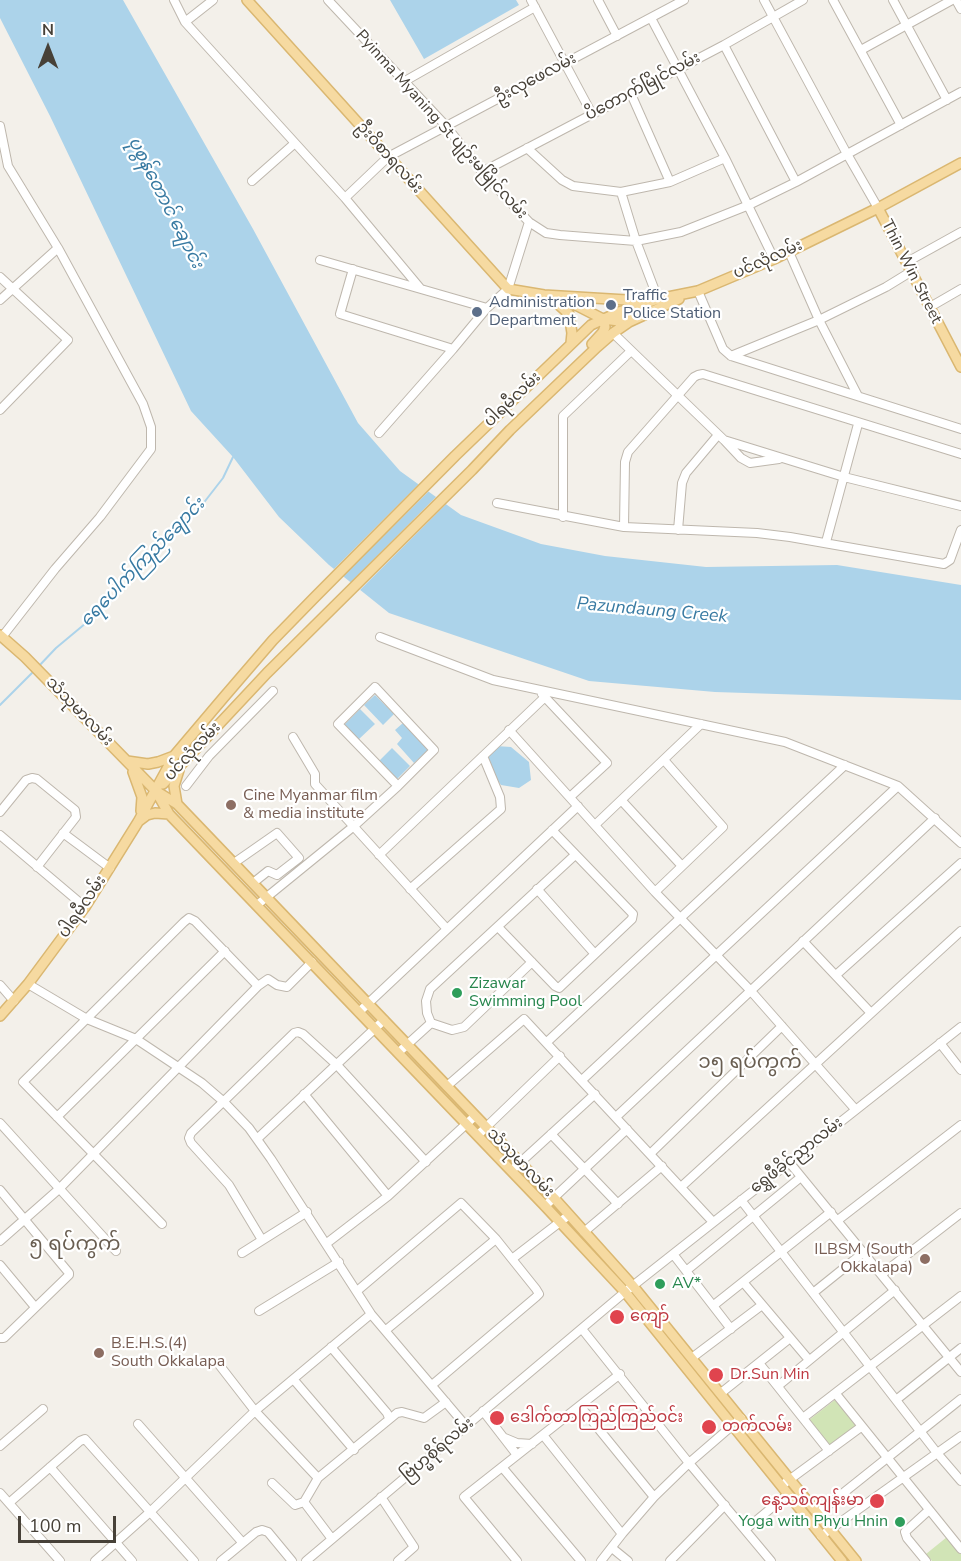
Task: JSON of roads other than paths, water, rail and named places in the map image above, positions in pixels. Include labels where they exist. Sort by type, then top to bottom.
[{"type":"main road","name":"ဦးဝိစာရလမ်း","points":[[247,0],[508,289]]},
{"type":"main road","name":"ပင်လုံလမ်း","points":[[571,343],[591,325],[603,319],[658,299],[698,291],[774,259],[878,208],[961,162]]},
{"type":"main road","name":"Thin Win Street","points":[[878,208],[961,366]]},
{"type":"main road","points":[[508,289],[544,295],[637,301],[658,299]]},
{"type":"main road","points":[[510,430],[613,333],[645,314],[698,291]]},
{"type":"main road","points":[[544,295],[568,314],[572,333],[571,343]]},
{"type":"main road","points":[[560,296],[603,319],[619,321],[645,314]]},
{"type":"main road","points":[[510,430],[538,395],[603,333],[605,327],[603,319]]},
{"type":"main road","name":"ပါရမီလမ်း","points":[[455,456],[571,343]]},
{"type":"main road","name":"ပါရမီလမ်း","points":[[472,470],[510,430]]},
{"type":"main road","name":"ပင်လုံလမ်း","points":[[156,791],[174,756],[273,640],[455,456]]},
{"type":"main road","name":"ပင်လုံလမ်း","points":[[156,791],[267,673],[472,470]]},
{"type":"main road","name":"သံသုမာလမ်း","points":[[1,636],[25,657],[156,791],[177,804],[554,1198],[693,1357],[856,1561]]},
{"type":"main road","points":[[126,760],[148,764],[174,756]]},
{"type":"main road","points":[[126,760],[135,775],[142,797],[138,822]]},
{"type":"main road","points":[[177,804],[174,786],[183,763]]},
{"type":"main road","name":"သံသုမာလမ်း","points":[[156,791],[169,814],[512,1170],[625,1292],[842,1561]]},
{"type":"main road","name":"ပါရမီလမ်း","points":[[0,1016],[15,1001],[85,907],[156,791]]},
{"type":"main road","points":[[138,822],[147,815],[169,814]]},
{"type":"main road","points":[[298,949],[307,939]]},
{"type":"street","points":[[174,0],[185,22],[345,198],[420,288]]},
{"type":"street","points":[[185,22],[213,0]]},
{"type":"street","name":"Pyinma Myaning St ပျဉ်းမမြိုင်လမ်း","points":[[328,0],[447,127],[482,172],[529,222],[546,232],[589,239],[636,242],[681,232],[749,205],[796,182],[961,92]]},
{"type":"street","points":[[598,0],[617,36]]},
{"type":"street","name":"ဦးလှဖေလမ်း","points":[[345,198],[388,157],[684,0]]},
{"type":"street","points":[[764,0],[878,208]]},
{"type":"street","name":"ပိတောက်မြိုင်လမ်း","points":[[482,172],[724,45],[803,0]]},
{"type":"street","points":[[833,0],[901,125]]},
{"type":"street","points":[[893,0],[947,100]]},
{"type":"street","points":[[861,50],[954,0],[961,9]]},
{"type":"street","points":[[405,81],[533,3],[592,114]]},
{"type":"street","points":[[651,18],[749,205],[774,259]]},
{"type":"street","points":[[724,45],[796,182]]},
{"type":"street","points":[[631,93],[670,182]]},
{"type":"street","points":[[0,126],[9,166],[58,248],[143,404],[151,427],[151,449],[106,509],[1,636]]},
{"type":"street","points":[[252,181],[295,143]]},
{"type":"street","points":[[527,148],[562,180],[573,186],[621,192],[670,182],[725,158]]},
{"type":"street","points":[[621,192],[636,242],[658,299]]},
{"type":"street","points":[[379,433],[487,308],[508,289],[529,222]]},
{"type":"street","points":[[907,262],[961,232]]},
{"type":"street","points":[[0,300],[58,248]]},
{"type":"street","points":[[789,252],[819,320],[858,396]]},
{"type":"street","points":[[320,260],[487,308]]},
{"type":"street","points":[[353,269],[340,314],[453,349]]},
{"type":"street","points":[[731,356],[819,320],[886,287],[912,271]]},
{"type":"street","points":[[0,277],[68,340],[0,410]]},
{"type":"street","points":[[930,307],[961,289]]},
{"type":"street","points":[[698,291],[723,349],[731,356],[961,429]]},
{"type":"street","points":[[613,333],[741,458],[750,463],[780,459]]},
{"type":"street","points":[[563,517],[563,416],[632,351]]},
{"type":"street","points":[[624,527],[628,452],[694,377],[703,374],[858,424],[961,454]]},
{"type":"street","points":[[826,542],[858,424]]},
{"type":"street","points":[[721,438],[780,459],[961,506]]},
{"type":"street","points":[[678,530],[682,483],[686,473],[721,438]]},
{"type":"street","points":[[497,503],[624,527],[757,533],[826,542],[944,564],[950,561],[961,530]]},
{"type":"street","points":[[380,637],[493,680],[785,742],[898,786],[961,843]]},
{"type":"street","points":[[257,905],[354,826],[398,786],[434,750],[375,687],[338,724],[398,786]]},
{"type":"street","points":[[537,688],[607,763],[570,797]]},
{"type":"street","points":[[186,786],[209,756],[273,690]]},
{"type":"street","points":[[379,855],[545,698]]},
{"type":"street","points":[[596,825],[701,724]]},
{"type":"street","points":[[510,730],[655,892],[750,990],[855,1109]]},
{"type":"street","points":[[293,737],[315,774],[315,784],[447,929]]},
{"type":"street","points":[[201,742],[209,756]]},
{"type":"street","points":[[410,889],[501,809],[500,797],[483,756]]},
{"type":"street","points":[[655,892],[723,827],[664,760]]},
{"type":"street","points":[[547,1042],[845,765]]},
{"type":"street","points":[[0,812],[26,780],[32,778],[37,779],[75,810],[76,817],[37,867]]},
{"type":"street","points":[[582,1080],[898,786]]},
{"type":"street","points":[[622,801],[682,866]]},
{"type":"street","points":[[359,1012],[578,806]]},
{"type":"street","points":[[616,1117],[935,818]]},
{"type":"street","points":[[498,927],[559,988],[632,920],[633,914],[552,830]]},
{"type":"street","points":[[63,833],[110,868]]},
{"type":"street","points":[[234,863],[277,833],[299,858],[277,875],[268,871],[253,883]]},
{"type":"street","points":[[0,835],[85,907]]},
{"type":"street","points":[[431,1023],[426,1001],[430,989],[574,855]]},
{"type":"street","points":[[836,975],[961,863]]},
{"type":"street","points":[[537,889],[594,953]]},
{"type":"street","points":[[162,1224],[24,1082],[189,918],[195,921],[258,986]]},
{"type":"street","points":[[681,1187],[961,931]]},
{"type":"street","points":[[803,941],[871,1013]]},
{"type":"street","points":[[57,1117],[225,951]]},
{"type":"street","points":[[431,1023],[452,1030],[464,1027],[532,962]]},
{"type":"street","points":[[0,1241],[59,1189],[258,986],[268,979],[277,985],[286,987],[312,963]]},
{"type":"street","points":[[28,984],[87,1019],[136,1039],[179,1066],[224,1102],[257,1139],[307,1212],[371,1314],[466,1426]]},
{"type":"street","points":[[0,985],[15,1001]]},
{"type":"street","points":[[257,1139],[384,1020]]},
{"type":"street","points":[[447,1086],[524,1020],[713,1222]]},
{"type":"street","points":[[399,1052],[431,1023]]},
{"type":"street","points":[[650,1154],[782,1026]]},
{"type":"street","name":"ရွှေဖီခိုင်ညှာလမ်း","points":[[625,1292],[961,1027]]},
{"type":"street","points":[[262,1240],[229,1185],[189,1138],[294,1033],[298,1032],[337,1065],[426,1162]]},
{"type":"street","points":[[940,1043],[961,1070]]},
{"type":"street","points":[[478,1135],[560,1056]]},
{"type":"street","points":[[304,1094],[388,1196]]},
{"type":"street","points":[[512,1170],[595,1094]]},
{"type":"street","points":[[327,1243],[388,1196],[475,1116]]},
{"type":"street","points":[[0,1123],[116,1251]]},
{"type":"street","points":[[838,1220],[961,1125]]},
{"type":"street","points":[[545,1206],[627,1129]]},
{"type":"street","points":[[551,1134],[618,1204]]},
{"type":"street","points":[[789,1162],[894,1290],[926,1324],[961,1372]]},
{"type":"street","points":[[584,1232],[662,1166]]},
{"type":"street","points":[[686,1271],[801,1177]]},
{"type":"street","points":[[0,1190],[69,1273],[68,1278],[3,1338],[0,1338]]},
{"type":"street","points":[[741,1200],[961,1481]]},
{"type":"street","points":[[357,1291],[461,1203],[512,1259],[539,1294],[432,1385]]},
{"type":"street","points":[[242,1253],[307,1212]]},
{"type":"street","points":[[714,1305],[831,1212]]},
{"type":"street","points":[[882,1274],[961,1213]]},
{"type":"street","points":[[512,1259],[569,1215]]},
{"type":"street","points":[[386,1330],[496,1239]]},
{"type":"street","points":[[813,1293],[864,1252]]},
{"type":"street","points":[[673,1254],[731,1329]]},
{"type":"street","points":[[259,1311],[339,1262]]},
{"type":"street","points":[[0,1265],[35,1307]]},
{"type":"street","points":[[743,1282],[809,1360]]},
{"type":"street","points":[[778,1386],[894,1290]]},
{"type":"street","name":"ဗြဟ္မစိုရ်လမ်း","points":[[306,1561],[625,1292]]},
{"type":"street","points":[[803,1418],[961,1296]]},
{"type":"street","points":[[693,1357],[762,1305]]},
{"type":"street","points":[[95,1561],[150,1512],[255,1411],[371,1314]]},
{"type":"street","points":[[582,1329],[771,1561]]},
{"type":"street","points":[[721,1393],[790,1338]]},
{"type":"street","points":[[331,1347],[389,1418]]},
{"type":"street","points":[[896,1400],[961,1348]]},
{"type":"street","points":[[216,1362],[255,1411],[318,1479]]},
{"type":"street","points":[[759,1363],[830,1451]]},
{"type":"street","points":[[517,1561],[464,1497],[620,1374]]},
{"type":"street","points":[[294,1380],[354,1450]]},
{"type":"street","points":[[836,1394],[961,1549]]},
{"type":"street","points":[[818,1514],[961,1399]]},
{"type":"street","points":[[272,1483],[295,1505],[303,1502],[318,1479],[389,1418],[402,1412],[424,1418],[446,1402]]},
{"type":"street","points":[[580,1406],[654,1497]]},
{"type":"street","points":[[0,1446],[43,1409]]},
{"type":"street","points":[[483,1411],[517,1455]]},
{"type":"street","points":[[601,1561],[654,1497],[689,1462],[741,1418]]},
{"type":"street","points":[[138,1424],[242,1542]]},
{"type":"street","points":[[746,1529],[784,1491],[789,1480],[861,1427]]},
{"type":"street","points":[[543,1435],[622,1534]]},
{"type":"street","points":[[503,1436],[517,1443],[532,1444]]},
{"type":"street","points":[[821,1536],[961,1436]]},
{"type":"street","points":[[9,1503],[85,1439],[194,1561]]},
{"type":"street","points":[[50,1467],[132,1561]]},
{"type":"street","points":[[502,1467],[581,1561]]},
{"type":"street","points":[[0,1493],[60,1561]]},
{"type":"street","points":[[381,1497],[414,1547],[398,1561]]},
{"type":"street","points":[[303,1502],[332,1539]]},
{"type":"street","points":[[670,1561],[725,1506]]},
{"type":"street","points":[[926,1561],[907,1538],[905,1532],[929,1510]]},
{"type":"street","points":[[221,1561],[242,1542],[262,1530],[268,1532],[292,1561]]},
{"type":"street","points":[[612,1548],[628,1561]]},
{"type":"water","points":[[0,0],[123,0],[253,229],[358,423],[400,471],[461,515],[541,544],[605,556],[706,567],[837,565],[961,585],[961,700],[715,692],[589,681],[389,613],[329,565],[279,517],[233,457],[191,411],[50,116],[0,18]]},
{"type":"water","points":[[390,0],[516,0],[519,5],[424,59]]},
{"type":"water","points":[[375,695],[394,714],[383,725],[364,705]]},
{"type":"water","points":[[360,709],[375,724],[358,740],[343,726]]},
{"type":"water","points":[[403,723],[428,750],[414,763],[397,744],[402,738],[395,730]]},
{"type":"water","points":[[496,746],[511,747],[529,762],[531,780],[519,788],[501,785],[489,768],[489,752]]},
{"type":"water","points":[[392,748],[410,766],[397,779],[379,761]]},
{"type":"waterway","name":"ရေပေါက်ကြည်ချောင်း","points":[[38,667],[56,648],[104,608],[202,505],[223,478],[233,457]]},
{"type":"waterway","name":"ရေပေါက်ကြည်ချောင်း","points":[[0,705],[34,671]]},
{"type":"place","name":"Traffic Police Station","points":[[611,305]]},
{"type":"place","name":"Administration Department","points":[[477,312]]},
{"type":"place","name":"Cine Myanmar film & media institute","points":[[231,805]]},
{"type":"place","name":"Zizawar Swimming Pool","points":[[457,993]]},
{"type":"place","name":"ILBSM (South Okkalapa)","points":[[925,1259]]},
{"type":"place","name":"AV*","points":[[660,1284]]},
{"type":"place","name":"ကျော်","points":[[617,1317]]},
{"type":"place","name":"B.E.H.S.(4) South Okkalapa","points":[[99,1353]]},
{"type":"place","name":"Dr.Sun Min","points":[[716,1375]]},
{"type":"place","name":"ဒေါက်တာကြည်ကြည်ဝင်း","points":[[497,1418]]},
{"type":"place","name":"တက်လမ်း","points":[[709,1427]]},
{"type":"place","name":"နေ့သစ်ကျန်းမာ","points":[[877,1501]]},
{"type":"place","name":"Yoga with Phyu Hnin","points":[[900,1522]]},
{"type":"district","name":"၁၅ ရပ်ကွက်","points":[[750,1063]]},
{"type":"district","name":"၅ ရပ်ကွက်","points":[[75,1245]]},
{"type":"water label","name":"ပုစွန်တောင် ချောင်း","points":[[165,203]]},
{"type":"water label","name":"Pazundaung Creek","points":[[652,611]]}]
